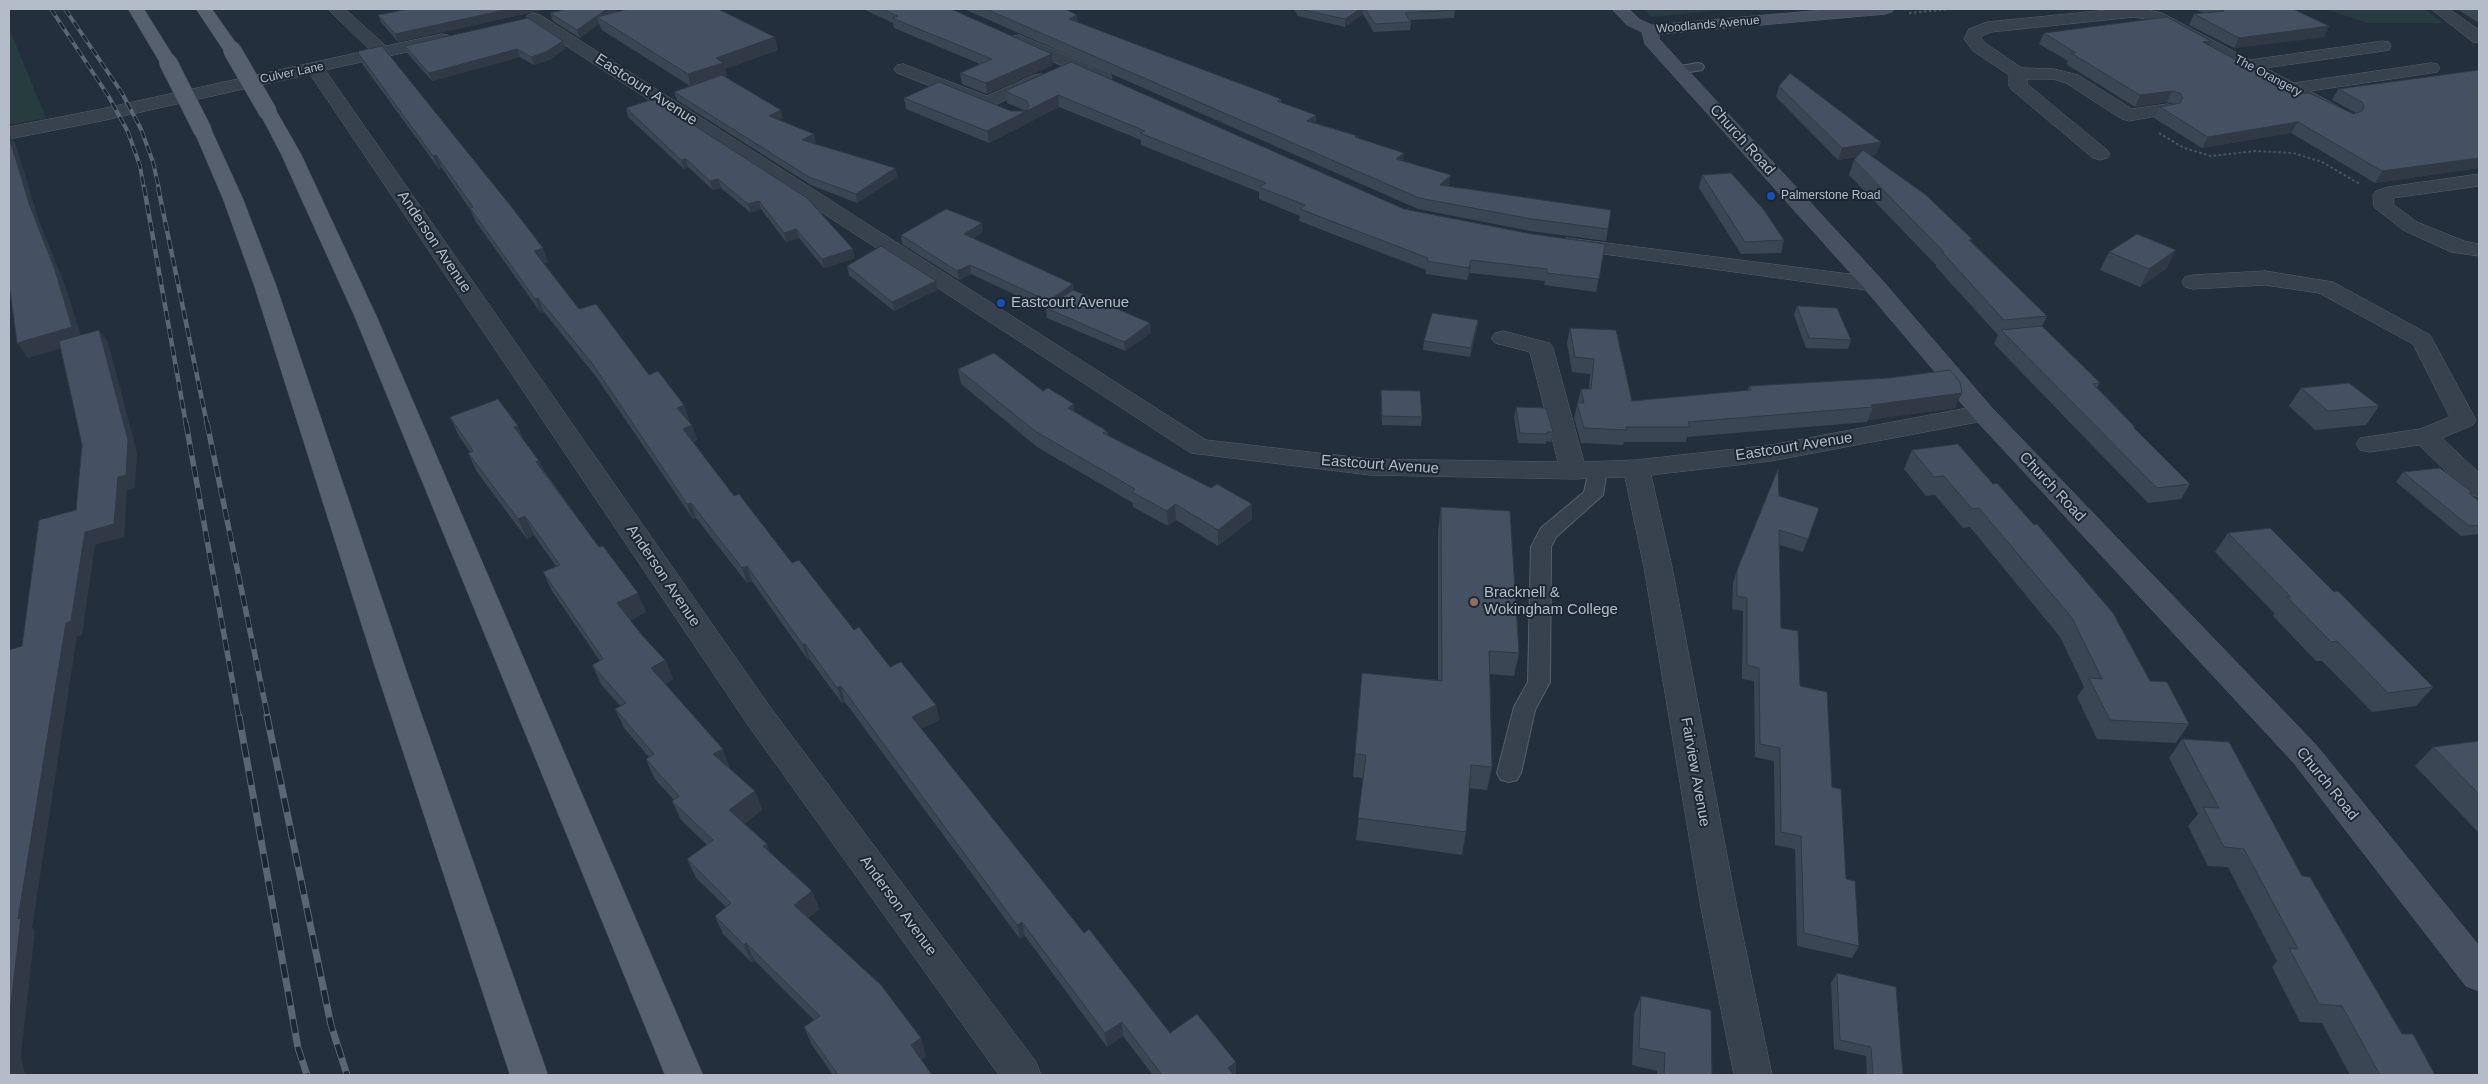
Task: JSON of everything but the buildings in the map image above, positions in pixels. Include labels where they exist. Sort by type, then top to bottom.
[{"type":"main road","points":[[136,9],[168,62],[203,131],[233,199],[265,285],[391,670],[529,1075]]},
{"type":"main road","points":[[204,9],[232,50],[300,172],[365,316],[684,1075]]},
{"type":"main road","points":[[1620,9],[1633,22],[1650,30]]},
{"type":"main road","name":"Woodlands Avenue","points":[[1650,30],[1886,9]]},
{"type":"main road","name":"Church Road","points":[[1650,30],[1651,40],[1873,284],[1983,413],[2305,754],[2479,974]]},
{"type":"street","points":[[336,9],[383,53]]},
{"type":"street","name":"The Orangery","points":[[2156,16],[2181,9]]},
{"type":"street","points":[[2439,9],[2479,38]]},
{"type":"street","name":"Eastcourt Avenue","points":[[558,12],[525,20],[1200,447],[1370,467],[1598,470],[1636,468],[1772,453],[1983,413]]},
{"type":"street","name":"The Orangery","points":[[2018,73],[1979,47],[1972,38],[1975,33],[1987,27],[2081,12],[2134,12],[2156,16],[2347,118]]},
{"type":"street","points":[[1002,32],[1118,84]]},
{"type":"street","name":"Culver Lane","points":[[9,132],[458,36]]},
{"type":"street","points":[[2248,65],[2383,46]]},
{"type":"street","points":[[2318,56],[2360,78]]},
{"type":"street","points":[[987,103],[1074,64]]},
{"type":"street","name":"Anderson Avenue","points":[[315,68],[759,716],[1022,1075]]},
{"type":"street","points":[[2291,89],[2431,68]]},
{"type":"street","points":[[903,69],[1012,113]]},
{"type":"street","points":[[2100,154],[2018,86],[2018,73],[2054,74],[2072,79],[2154,130]]},
{"type":"street","points":[[2129,114],[2167,109]]},
{"type":"street","points":[[2044,132],[2067,128]]},
{"type":"street","points":[[2479,180],[2395,191],[2383,195],[2384,207],[2410,226],[2459,246],[2479,250]]},
{"type":"street","points":[[1549,241],[1873,284]]},
{"type":"street","points":[[2196,273],[2217,279],[2265,278],[2325,287],[2422,340],[2472,423],[2425,436],[2369,444]]},
{"type":"street","points":[[1503,338],[1541,348],[1573,471]]},
{"type":"street","points":[[2425,436],[2479,488]]},
{"type":"street","name":"Fairview Avenue","points":[[1636,468],[1658,567],[1719,908],[1753,1075]]},
{"type":"lane","points":[[1678,70],[1698,67]]},
{"type":"lane","points":[[1509,773],[1525,707],[1534,696],[1539,682],[1541,547],[1548,533],[1593,495],[1598,470]]},
{"type":"path","points":[[2154,130],[2184,148],[2211,156],[2254,151],[2293,154],[2322,162],[2383,195]]},
{"type":"green space","points":[[1644,9],[1731,9],[1651,17]]},
{"type":"green space","points":[[2325,9],[2425,9],[2443,23],[2368,23]]},
{"type":"green space","points":[[9,28],[14,40],[46,118],[9,125]]},
{"type":"railway","points":[[51,9],[109,97],[128,132],[140,166],[144,189]]},
{"type":"railway","points":[[65,9],[122,93],[141,129],[153,162],[159,189]]},
{"type":"railway","points":[[144,187],[186,424]]},
{"type":"railway","points":[[158,187],[207,424]]},
{"type":"railway","points":[[186,423],[239,718]]},
{"type":"railway","points":[[207,423],[268,718]]},
{"type":"railway","points":[[239,716],[298,1048],[307,1075]]},
{"type":"railway","points":[[267,716],[331,1025],[347,1075]]},
{"type":"place","name":"Palmerstone Road","points":[[1771,196]]},
{"type":"place","name":"Eastcourt Avenue","points":[[1001,303]]},
{"type":"place","name":"Bracknell & Wokingham College","points":[[1474,602]]}]
